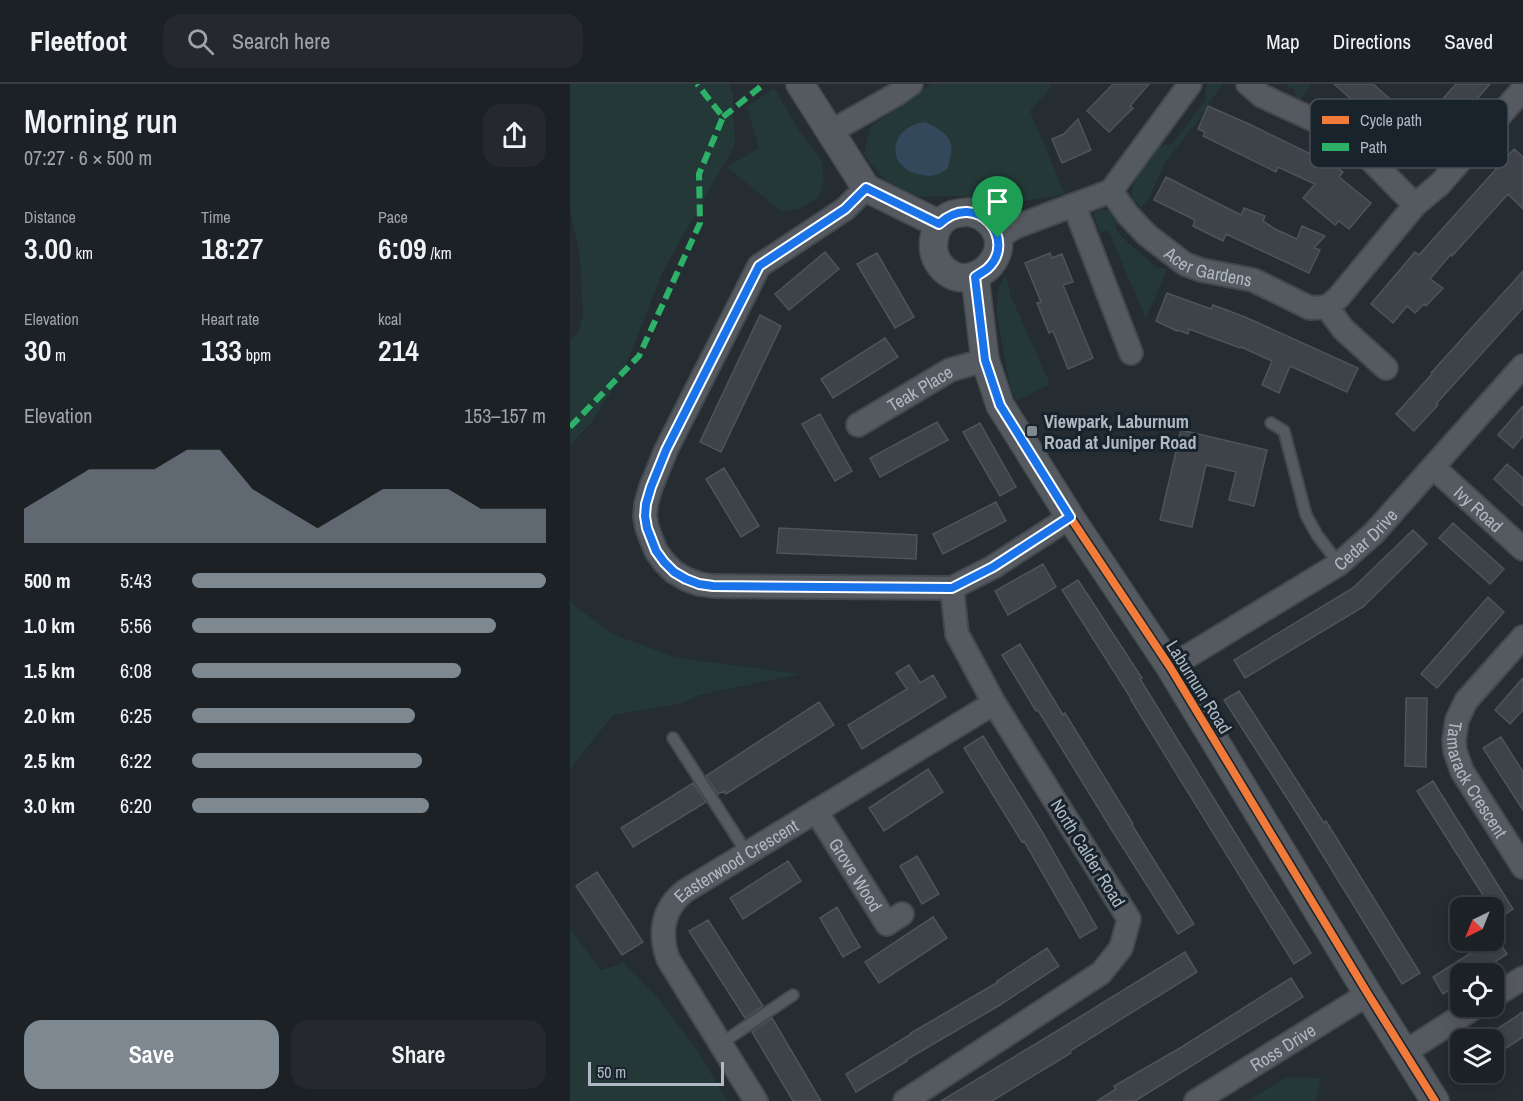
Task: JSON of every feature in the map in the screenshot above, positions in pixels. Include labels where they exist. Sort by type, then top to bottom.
[{"type":"street","points":[[800,84],[866,188],[939,224]]},
{"type":"street","points":[[830,132],[911,84]]},
{"type":"street","points":[[998,238],[1015,227],[1111,191],[1191,84]]},
{"type":"street","points":[[1248,84],[1262,96],[1310,118]]},
{"type":"street","points":[[1508,106],[1523,89]]},
{"type":"street","points":[[1379,168],[1415,205]]},
{"type":"street","points":[[1386,368],[1343,329],[1327,307],[1338,298],[1415,205],[1440,184],[1454,168]]},
{"type":"street","points":[[866,188],[845,209],[759,266],[666,450],[655,478],[646,504],[647,528],[656,551],[674,572],[699,584],[713,586],[952,588],[993,567],[1070,517]]},
{"type":"street","name":"Acer Gardens","points":[[1111,191],[1128,215],[1147,235],[1185,264],[1201,270],[1253,280],[1310,308],[1327,307]]},
{"type":"street","points":[[1074,205],[1131,353]]},
{"type":"street","points":[[954,213],[978,213],[994,228],[998,238],[998,249],[988,269],[975,277],[960,278],[942,267],[933,248],[939,224],[954,213]]},
{"type":"street","name":"Laburnum Road","points":[[975,277],[985,360],[1000,405],[1070,517],[1170,667],[1435,1101]]},
{"type":"street","name":"Teak Place","points":[[858,425],[951,370],[985,360]]},
{"type":"street","name":"Cedar Drive","points":[[1170,667],[1339,564],[1374,533],[1523,366]]},
{"type":"street","name":"Ivy Road","points":[[1433,467],[1523,549]]},
{"type":"street","name":"North Calder Road","points":[[907,1101],[1101,973],[1121,948],[1129,919],[994,703],[957,634],[952,588]]},
{"type":"street","name":"Tamarack Crescent","points":[[1521,861],[1462,771],[1454,740],[1457,720],[1466,701],[1523,637]]},
{"type":"street","name":"Easterwood Crescent","points":[[756,1101],[668,959],[664,949],[663,926],[670,907],[675,899],[685,891],[994,703]]},
{"type":"street","name":"Grove Wood","points":[[816,811],[887,924],[902,914]]},
{"type":"street","points":[[1504,990],[1523,978]]},
{"type":"street","name":"Ross Drive","points":[[1196,1101],[1368,994]]},
{"type":"street","points":[[1405,1052],[1460,1017]]},
{"type":"lane","points":[[1271,423],[1284,431],[1306,514],[1317,535],[1339,564]]},
{"type":"lane","points":[[673,738],[747,853]]},
{"type":"lane","points":[[720,1044],[793,995]]},
{"type":"green space","points":[[570,84],[729,84],[733,93],[735,145],[663,271],[622,375],[591,423],[570,445],[570,340],[578,333],[583,314],[580,257],[570,208]]},
{"type":"green space","points":[[931,84],[1050,84],[1052,86],[1030,111],[1065,194],[1014,203],[961,196],[922,197],[904,191],[887,181],[864,154],[870,127]]},
{"type":"green space","points":[[1208,84],[1223,84],[1201,117],[1166,161],[1147,202],[1141,207],[1132,196],[1137,177],[1160,146],[1172,144],[1206,100],[1205,88]]},
{"type":"green space","points":[[1284,84],[1311,84],[1301,99],[1297,98],[1293,89]]},
{"type":"green space","points":[[774,88],[800,132],[822,161],[824,181],[819,197],[801,208],[782,212],[727,167],[759,148],[747,107]]},
{"type":"green space","points":[[1108,210],[1117,219],[1116,230],[1123,238],[1157,268],[1167,269],[1146,319],[1108,230],[1100,233],[1094,215],[1095,212]]},
{"type":"green space","points":[[1006,274],[1010,294],[1050,384],[1017,401],[1011,391],[997,316],[997,297]]},
{"type":"green space","points":[[570,601],[613,634],[677,658],[800,674],[699,695],[679,704],[613,715],[570,769]]},
{"type":"green space","points":[[570,928],[600,970],[624,963],[656,996],[698,1051],[727,1101],[570,1101]]},
{"type":"green space","points":[[1287,1077],[1321,1078],[1316,1101],[1247,1101]]},
{"type":"water","points":[[925,122],[944,133],[951,147],[948,168],[933,176],[917,174],[906,169],[899,162],[896,154],[899,137],[905,130]]},
{"type":"building","points":[[1113,84],[1149,84],[1130,106],[1133,108],[1109,132],[1087,111]]},
{"type":"building","points":[[1334,84],[1373,84],[1390,99],[1351,99]]},
{"type":"building","points":[[1456,84],[1490,84],[1477,99],[1443,99]]},
{"type":"building","points":[[1208,106],[1310,154],[1310,168],[1338,168],[1343,172],[1339,177],[1371,203],[1349,229],[1339,221],[1335,225],[1303,198],[1315,184],[1278,167],[1276,172],[1203,136],[1205,132],[1198,129]]},
{"type":"building","points":[[1078,119],[1091,150],[1062,163],[1052,139],[1064,134]]},
{"type":"building","points":[[1514,149],[1523,157],[1523,209],[1508,194],[1430,279],[1443,288],[1426,306],[1424,304],[1415,313],[1407,306],[1393,323],[1371,304],[1415,252],[1419,255],[1497,168],[1508,168],[1508,156]]},
{"type":"building","points":[[1166,177],[1241,215],[1244,208],[1265,216],[1263,221],[1297,239],[1302,226],[1325,236],[1314,248],[1320,250],[1309,273],[1226,234],[1223,241],[1193,226],[1195,220],[1154,200]]},
{"type":"building","points":[[825,252],[839,269],[789,310],[775,294]]},
{"type":"building","points":[[877,253],[914,317],[895,328],[857,264]]},
{"type":"building","points":[[1050,253],[1052,258],[1062,254],[1073,282],[1063,285],[1093,358],[1068,369],[1053,331],[1049,333],[1037,303],[1041,302],[1025,263]]},
{"type":"building","points":[[1523,271],[1523,308],[1414,431],[1396,414]]},
{"type":"building","points":[[1167,293],[1211,309],[1213,305],[1245,317],[1358,368],[1347,392],[1290,366],[1279,393],[1262,385],[1272,361],[1241,347],[1189,329],[1188,334],[1156,321]]},
{"type":"building","points":[[760,315],[781,326],[721,452],[700,442]]},
{"type":"building","points":[[885,338],[898,357],[833,398],[821,379]]},
{"type":"building","points":[[1523,406],[1523,436],[1513,448],[1498,435]]},
{"type":"building","points":[[820,414],[852,471],[835,481],[802,424]]},
{"type":"building","points":[[937,422],[948,440],[880,477],[870,458]]},
{"type":"building","points":[[980,423],[1016,487],[1000,496],[963,432]]},
{"type":"building","points":[[1181,430],[1267,450],[1254,506],[1229,500],[1236,472],[1206,465],[1192,527],[1160,520]]},
{"type":"building","points":[[1507,464],[1523,478],[1523,506],[1494,479]]},
{"type":"building","points":[[724,468],[759,526],[741,537],[706,479]]},
{"type":"building","points":[[996,502],[1006,521],[943,554],[933,534]]},
{"type":"building","points":[[1453,523],[1504,569],[1490,584],[1439,538]]},
{"type":"building","points":[[779,528],[917,535],[916,559],[777,553]]},
{"type":"building","points":[[1413,530],[1427,544],[1363,607],[1245,678],[1234,660],[1353,588]]},
{"type":"building","points":[[1043,564],[1056,587],[1008,615],[995,591]]},
{"type":"building","points":[[1078,580],[1142,678],[1140,679],[1311,953],[1294,964],[1062,590]]},
{"type":"building","points":[[1488,597],[1504,612],[1437,688],[1421,674]]},
{"type":"building","points":[[1020,644],[1063,715],[1065,713],[1194,924],[1178,934],[1002,655]]},
{"type":"building","points":[[909,665],[920,683],[933,675],[946,697],[862,749],[848,725],[907,689],[896,673]]},
{"type":"building","points":[[1523,678],[1523,710],[1510,724],[1495,710]]},
{"type":"building","points":[[1239,691],[1324,823],[1326,821],[1420,973],[1402,984],[1224,700]]},
{"type":"building","points":[[1406,698],[1427,698],[1426,767],[1405,766]]},
{"type":"building","points":[[819,702],[834,725],[726,794],[724,791],[718,794],[706,776]]},
{"type":"building","points":[[983,736],[1041,830],[1097,928],[1080,938],[1024,841],[1022,842],[964,748]]},
{"type":"building","points":[[1501,737],[1523,772],[1523,810],[1483,748]]},
{"type":"building","points":[[928,769],[943,792],[884,831],[869,808]]},
{"type":"building","points":[[1433,781],[1513,909],[1504,915],[1504,897],[1484,897],[1417,791]]},
{"type":"building","points":[[693,783],[706,802],[633,847],[621,828]]},
{"type":"building","points":[[917,856],[939,894],[922,904],[900,866]]},
{"type":"building","points":[[788,861],[801,881],[743,919],[730,898]]},
{"type":"building","points":[[597,872],[643,942],[622,955],[576,886]]},
{"type":"building","points":[[837,907],[860,947],[843,957],[820,918]]},
{"type":"building","points":[[933,917],[947,938],[879,983],[865,962]]},
{"type":"building","points":[[708,920],[763,1006],[745,1018],[689,931]]},
{"type":"building","points":[[1047,948],[1059,966],[1000,1005],[856,1092],[846,1074],[998,982]]},
{"type":"building","points":[[1504,949],[1507,954],[1493,963],[1455,963],[1474,951]]},
{"type":"building","points":[[1185,952],[1197,972],[1070,1051],[1071,1053],[992,1101],[941,1101],[1057,1031]]},
{"type":"building","points":[[1450,966],[1450,990],[1443,994],[1433,977]]},
{"type":"building","points":[[1291,978],[1303,997],[1135,1101],[1097,1101],[1116,1089],[1114,1086],[1180,1048]]},
{"type":"building","points":[[1523,1012],[1523,1037],[1504,1049],[1504,1029],[1497,1029]]},
{"type":"building","points":[[772,1018],[821,1101],[793,1101],[752,1032]]},
{"type":"marked path","points":[[570,427],[639,356],[700,223],[699,174],[723,117],[697,84]]},
{"type":"marked path","points":[[723,117],[764,84]]},
{"type":"cycle path","points":[[866,188],[845,209],[759,266],[666,450],[651,487],[645,516],[656,551],[674,572],[699,584],[713,586],[952,588],[993,567],[1070,517]]},
{"type":"cycle path","points":[[975,277],[985,360],[1000,405],[1070,517],[1170,667],[1435,1101]]},
{"type":"place","name":"Viewpark, Laburnum Road at Juniper Road","points":[[1032,431]]},
{"type":"route","points":[[866,188],[939,224],[954,213],[978,213],[994,228],[998,238],[998,249],[994,259],[988,269],[975,277],[985,360],[1000,405],[1070,517],[993,567],[952,588],[713,586],[686,579],[664,562],[650,540],[647,528],[645,516],[648,495],[666,450],[759,266],[845,209],[866,188]]}]
